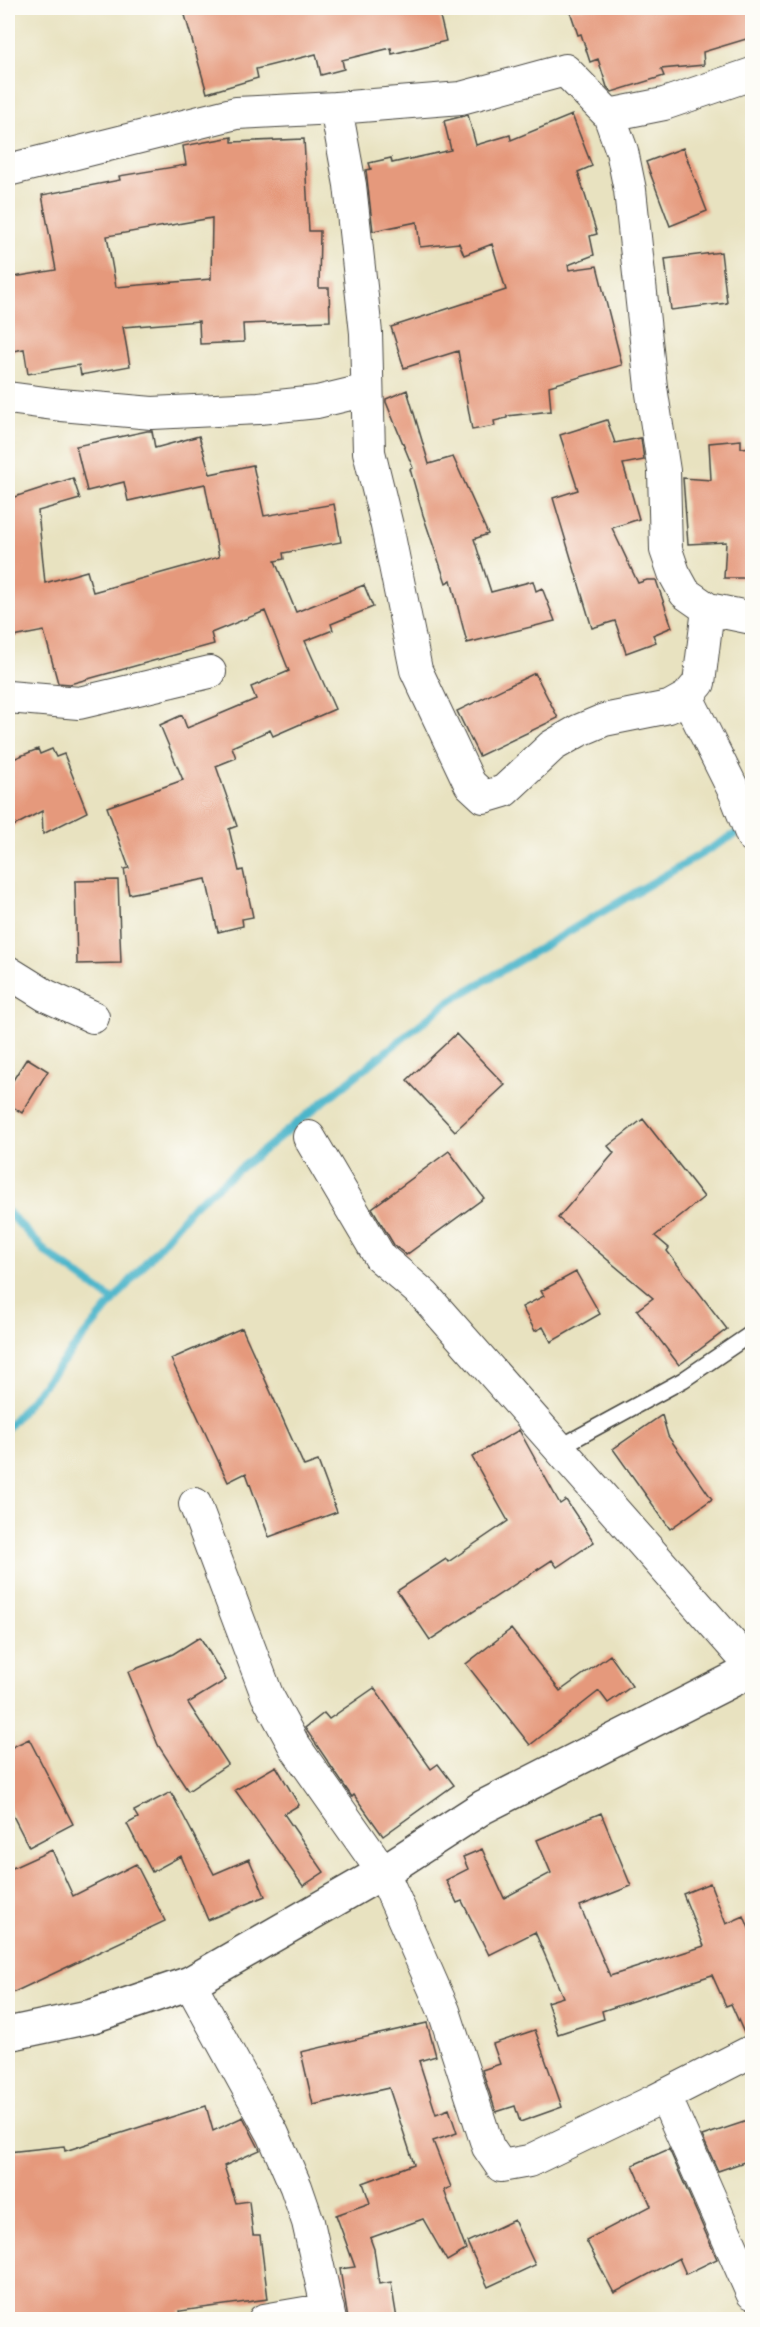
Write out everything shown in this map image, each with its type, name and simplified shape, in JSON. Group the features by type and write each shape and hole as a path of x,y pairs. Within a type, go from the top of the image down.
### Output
{"street":[{"path":"8,170 236,113 461,98 565,70 609,115 622,151 630,190 651,387 664,471 666,550 674,573 685,593 708,609 753,618"},
{"path":"609,115 664,105 753,74"},
{"path":"336,108 350,185 366,333 369,452 387,526 416,670 470,784 484,797 504,791 552,746 578,731 604,720 669,707 687,697 699,683 708,609"},
{"path":"8,398 152,413 259,408 317,402 367,390"},
{"path":"8,696 79,703 210,672"},
{"path":"687,697 735,793 753,836"},
{"path":"8,972 45,995 93,1017"},
{"path":"8,2034 93,2016 190,1983 383,1872 483,1807 753,1668 424,1295 381,1257 309,1137"},
{"path":"195,1504 267,1695 295,1747 383,1872 444,2011 488,2147 501,2166 528,2161 753,2051"},
{"path":"190,1983 273,2134 297,2187 308,2222 329,2314 264,2319"},
{"path":"665,2096 753,2293"}],"lane":[{"path":"560,1448 683,1380 753,1333"}],"building":[{"path":"183,8 438,8 446,41 392,54 391,48 342,60 344,69 321,75 316,54 256,69 258,78 207,93"},
{"path":"569,8 753,8 753,37 703,52 704,65 661,69 664,76 612,92 607,87 598,59 590,62"},
{"path":"468,115 476,145 510,135 511,140 572,115 592,166 578,172 597,234 590,236 594,255 568,265 569,270 597,266 622,365 549,386 551,411 507,416 507,418 494,421 495,426 472,430 458,351 404,368 391,327 506,290 492,244 464,255 459,243 420,247 417,222 373,231 366,170 371,169 369,163 391,158 392,163 451,150 444,121"},
{"path":"232,137 232,142 304,139 309,231 320,231 319,288 329,288 330,321 243,324 244,342 200,344 199,321 123,327 130,366 81,375 79,365 28,374 24,349 8,352 8,278 56,270 42,195 120,180 119,176 186,165 183,146","holes":["212,218 211,279 116,287 107,236"]},
{"path":"683,148 707,211 670,226 646,162"},
{"path":"721,252 727,303 671,310 665,259"},
{"path":"407,390 429,464 453,457 488,534 474,539 491,592 533,581 536,591 542,588 555,621 467,643 451,580 446,583 423,515 410,469 413,468 386,402 386,399"},
{"path":"607,420 615,443 641,438 644,460 623,464 639,519 612,528 638,583 656,580 672,627 653,635 656,642 626,653 615,621 592,628 553,498 578,490 560,435"},
{"path":"152,431 155,448 199,436 210,474 253,465 264,516 334,504 341,542 283,553 284,559 275,561 296,612 364,585 373,607 331,624 333,630 305,641 335,709 273,736 270,730 232,747 236,758 216,766 237,826 229,829 239,871 243,870 253,917 242,919 243,926 218,932 206,879 129,894 124,869 129,868 107,807 183,780 160,725 182,715 187,728 256,699 251,687 289,671 265,611 211,633 214,644 70,684 58,683 44,631 8,638 8,499 73,478 80,499 38,511 45,583 87,571 93,592 219,557 205,484 128,501 124,482 87,491 76,446"},
{"path":"741,440 741,448 753,447 753,532 749,532 748,578 724,578 726,542 688,544 683,478 711,480 709,443"},
{"path":"535,673 558,718 479,756 457,711"},
{"path":"38,749 40,754 52,749 56,757 64,754 87,812 43,834 42,811 8,829 8,761"},
{"path":"118,880 121,963 77,964 75,881"},
{"path":"456,1034 505,1085 455,1131 407,1080"},
{"path":"27,1058 48,1071 22,1113 8,1104 8,1088"},
{"path":"643,1119 704,1197 655,1236 669,1248 667,1251 727,1329 679,1365 637,1310 653,1298 558,1218 614,1153 608,1146"},
{"path":"449,1151 484,1198 406,1255 394,1245 372,1208"},
{"path":"576,1272 600,1314 551,1342 543,1327 535,1331 522,1307 544,1296 541,1291"},
{"path":"242,1328 304,1466 318,1461 337,1512 269,1537 246,1473 228,1482 171,1359"},
{"path":"662,1415 668,1436 712,1499 670,1529 613,1449"},
{"path":"519,1430 560,1504 566,1500 594,1542 557,1567 552,1560 430,1640 397,1591 446,1559 448,1562 508,1521 472,1457"},
{"path":"511,1629 560,1691 610,1655 632,1686 608,1703 599,1691 530,1745 466,1664"},
{"path":"200,1637 226,1680 188,1703 228,1764 188,1791 158,1745 128,1672 173,1654"},
{"path":"374,1688 431,1769 438,1764 454,1785 383,1836 354,1795 352,1797 305,1728 324,1713 329,1719"},
{"path":"29,1739 73,1824 29,1847 8,1806 8,1749"},
{"path":"276,1766 299,1805 284,1814 324,1872 303,1886 235,1790"},
{"path":"171,1792 214,1874 249,1859 265,1896 208,1920 181,1856 152,1872 127,1824 138,1818 134,1811"},
{"path":"601,1813 631,1886 580,1906 610,1976 704,1946 683,1894 710,1883 726,1924 744,1916 753,1938 753,2033 745,2035 731,2004 726,2006 712,1975 602,2011 604,2019 558,2034 547,2002 563,1997 535,1932 489,1955 462,1901 457,1903 446,1880 468,1869 463,1857 482,1849 504,1898 551,1873 537,1840"},
{"path":"52,1850 73,1896 136,1864 165,1921 8,1995 8,1870"},
{"path":"427,2023 436,2056 419,2061 436,2114 449,2109 457,2133 433,2141 451,2187 444,2190 466,2250 447,2261 423,2219 370,2238 374,2249 379,2284 391,2282 397,2319 348,2319 340,2269 355,2267 336,2215 370,2203 363,2183 414,2164 389,2088 313,2105 301,2052"},
{"path":"535,2030 562,2107 520,2122 515,2106 496,2112 482,2070 500,2064 493,2044"},
{"path":"206,2106 213,2131 243,2117 260,2150 224,2166 236,2203 249,2201 253,2235 260,2235 268,2299 180,2311 181,2314 158,2319 49,2319 47,2314 30,2319 8,2319 8,2221 11,2220 8,2152 64,2146 65,2151"},
{"path":"753,2119 753,2159 718,2171 702,2136"},
{"path":"669,2149 717,2259 686,2274 679,2258 614,2293 586,2240 651,2206 633,2165"},
{"path":"514,2220 535,2265 488,2287 467,2242"}],"waterway":[{"path":"8,1427 193,1206 448,1002 744,829"},
{"path":"8,1212 47,1253 114,1301"}]}
